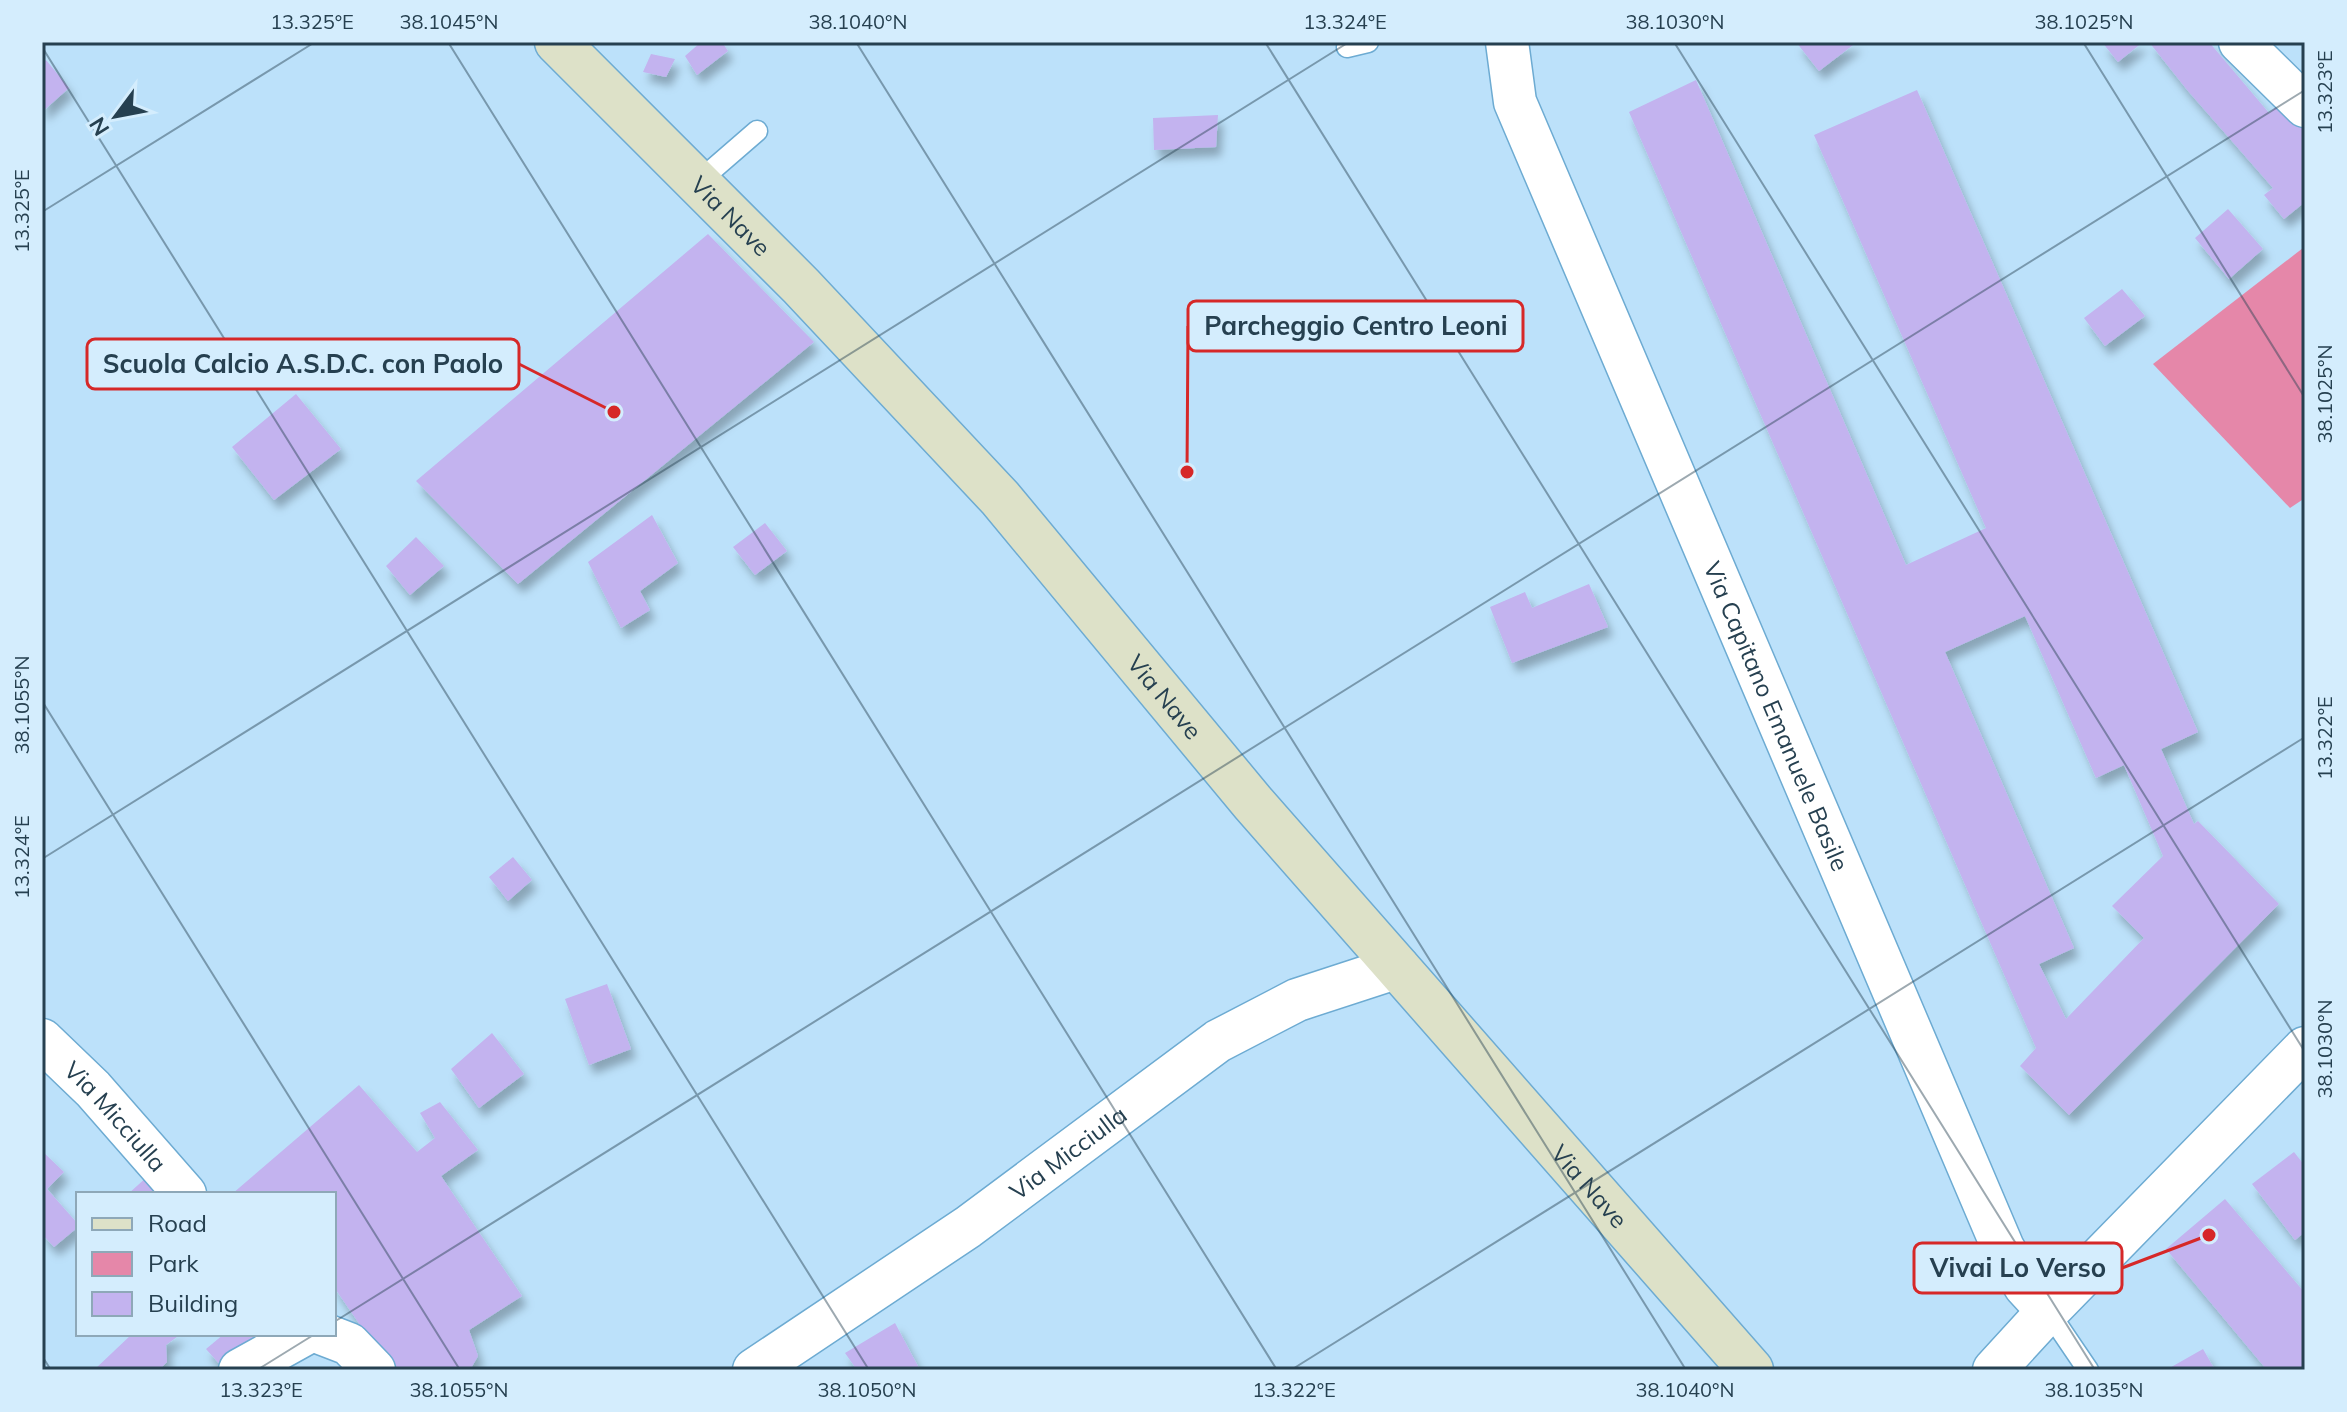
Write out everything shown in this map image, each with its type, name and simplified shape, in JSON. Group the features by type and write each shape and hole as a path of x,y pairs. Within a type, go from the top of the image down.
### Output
{"street":[{"name":"Via Nave","path":"557,42 801,286 1000,498 1253,803 1751,1370"},
{"name":"Via Capitano Emanuele Basile","path":"1507,42 1515,102 1984,1204 2003,1248 2025,1286 2048,1311"},
{"path":"2240,42 2305,106"},
{"name":"Via Micciulla","path":"754,1370 968,1227 1218,1041 1297,1000 1398,967"},
{"name":"Via Micciulla","path":"42,1040 93,1089 183,1192"},
{"path":"1994,1370 2305,1048"},
{"path":"240,1370 304,1336"},
{"path":"311,1336 349,1344 374,1370"}],"lane":[{"path":"1347,47 1368,42"},
{"path":"697,183 757,131"},
{"name":"Via Capitano Emanuele Basile","path":"2048,1311 2088,1370"}],"green space":[{"path":"2303,248 2305,498 2290,508 2153,364"}],"building":[{"path":"701,42 722,42 728,51 697,75 685,56"},
{"path":"1796,42 1857,42 1819,71"},
{"path":"2102,42 2143,42 2118,62"},
{"path":"2149,42 2209,42 2269,113 2283,101 2305,128 2305,202 2284,219 2264,195 2273,188"},
{"path":"651,54 675,59 666,77 643,72"},
{"path":"46,60 69,88 42,112 42,63"},
{"path":"1696,80 1906,565 1986,528 1814,135 1917,90 2198,732 2161,749 2194,824 2198,821 2279,904 2069,1115 2020,1066 2036,1048 1629,112","holes":["2025,616 2096,778 2124,765 2163,856 2112,906 2144,938 2066,1019 2039,964 2074,948 1945,652"]},
{"path":"1218,115 1216,147 1154,150 1153,118"},
{"path":"2228,209 2263,249 2229,279 2195,238"},
{"path":"708,234 814,342 518,584 416,481"},
{"path":"2122,289 2145,316 2105,346 2084,318"},
{"path":"296,394 341,449 274,500 232,447"},
{"path":"652,515 678,563 640,591 650,610 621,628 588,562"},
{"path":"765,523 787,551 755,575 733,547"},
{"path":"416,537 444,566 410,595 386,566"},
{"path":"1589,584 1608,627 1512,663 1490,607 1525,592 1532,608"},
{"path":"513,857 532,880 508,901 489,877"},
{"path":"607,984 631,1049 589,1065 565,999"},
{"path":"492,1033 524,1074 479,1108 451,1069"},
{"path":"359,1085 417,1152 435,1138 420,1113 440,1102 478,1150 441,1176 522,1296 469,1330 478,1356 470,1370 391,1370 336,1290 336,1192 234,1192"},
{"path":"42,1151 64,1172 47,1189 76,1222 76,1229 54,1247 42,1234"},
{"path":"2294,1152 2305,1166 2305,1232 2295,1240 2252,1184"},
{"path":"148,1176 165,1192 130,1192"},
{"path":"2225,1199 2305,1293 2305,1370 2267,1370 2166,1249"},
{"path":"895,1323 920,1370 857,1370 845,1353"},
{"path":"130,1336 178,1336 166,1345 167,1362 159,1370 94,1370"},
{"path":"222,1336 266,1336 223,1368 206,1349"},
{"path":"2203,1349 2215,1370 2166,1370"}],"place":[{"name":"Scuola Calcio A.S.D.C. con Paolo","path":"614,412"},
{"name":"Parcheggio Centro Leoni","path":"1187,472"},
{"name":"Vivai Lo Verso","path":"2209,1235"}]}
